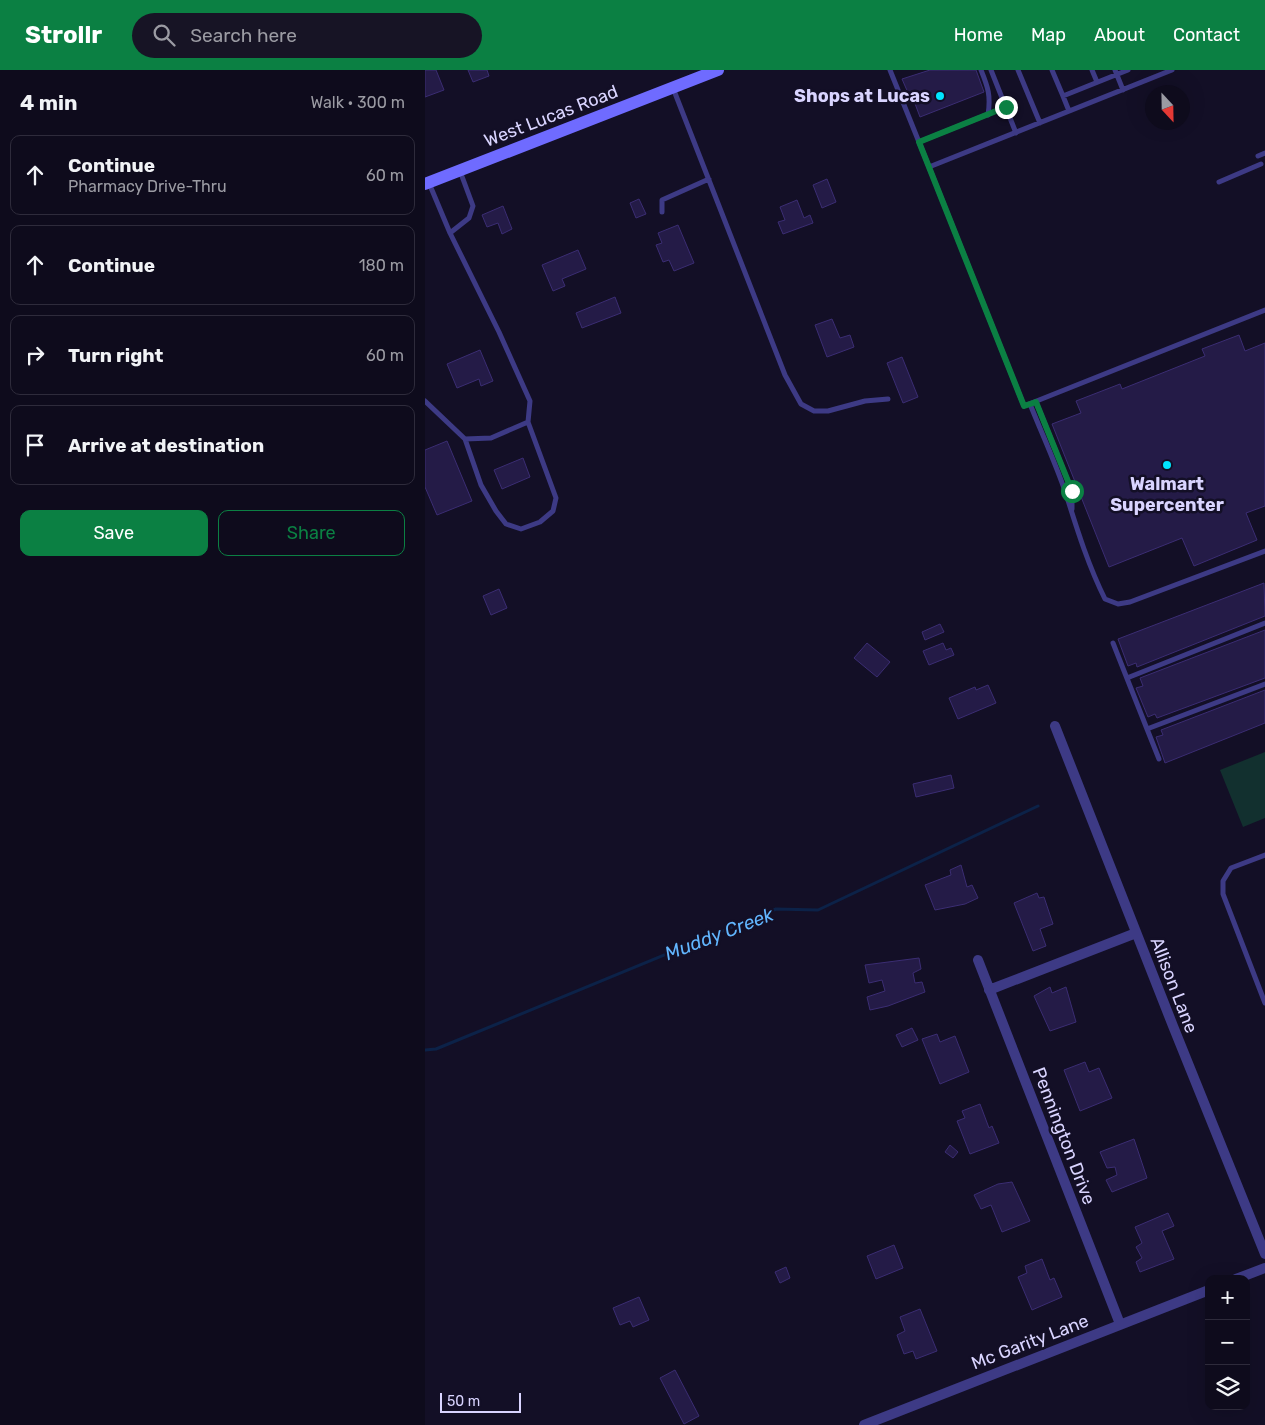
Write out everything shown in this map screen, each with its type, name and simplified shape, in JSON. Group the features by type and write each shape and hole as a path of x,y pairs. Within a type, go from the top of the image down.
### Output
{"main road":[{"name":"West Lucas Road","path":"427,183 718,70"}],"street":[{"name":"Allison Lane","path":"1055,726 1265,1254"},
{"path":"989,990 1136,933"},
{"name":"Pennington Drive","path":"978,960 1120,1324"},
{"path":"1247,1275 1265,1268"},
{"name":"Mc Garity Lane","path":"864,1425 1205,1292"}],"lane":[{"path":"889,70 1024,406 1265,310"},
{"path":"981,70 989,91 988,114"},
{"path":"991,70 1016,133"},
{"path":"1018,70 1039,123"},
{"path":"1052,70 1069,111"},
{"path":"1092,70 1097,82"},
{"path":"1063,96 1116,72 1128,70"},
{"path":"929,168 1172,70"},
{"path":"1116,72 1123,90"},
{"path":"673,87 785,375 801,404 814,411 828,411 865,401 888,399"},
{"path":"919,142 1006,107"},
{"path":"1258,156 1265,153"},
{"path":"1219,182 1261,164"},
{"path":"450,233 469,218 473,206 460,170"},
{"path":"662,212 662,200 709,178"},
{"path":"425,402 465,438 481,485 506,524 521,529 540,522 553,511 556,498 528,422 530,401 427,183"},
{"path":"1036,402 1072,491 1071,515"},
{"path":"1030,404 1065,493 1071,515 1105,599 1118,604 1130,602 1265,551"},
{"path":"465,438 491,438 528,422"},
{"path":"1127,678 1265,622"},
{"path":"1113,643 1159,759"},
{"path":"1147,729 1265,684"},
{"path":"1265,855 1231,868 1223,881 1223,894 1265,1003"}],"green space":[{"path":"1265,752 1265,818 1243,827 1220,770"}],"building":[{"path":"425,70 436,70 444,90 425,97"},
{"path":"468,70 487,70 489,76 473,82"},
{"name":"Shops at Lucas","path":"930,70 976,70 984,92 920,117 902,79"},
{"path":"827,179 836,202 822,208 813,185"},
{"path":"639,199 646,214 636,218 630,203"},
{"path":"797,200 804,218 810,215 813,223 783,234 778,222 785,220 780,207"},
{"path":"503,206 512,229 502,234 498,223 487,227 482,215"},
{"path":"678,225 694,263 674,271 669,260 663,262 656,245 662,243 658,233"},
{"path":"578,250 586,269 562,279 565,286 553,291 542,265"},
{"path":"615,297 621,313 582,328 576,313"},
{"path":"832,319 840,338 850,335 854,347 827,357 815,325"},
{"name":"Walmart Supercenter","path":"1239,335 1245,351 1265,343 1265,506 1246,513 1257,540 1194,566 1182,538 1109,567 1052,424 1081,413 1076,401 1120,384 1122,389 1205,356 1202,349"},
{"path":"480,350 493,381 481,386 479,379 457,388 447,364"},
{"path":"902,357 918,397 903,403 887,363"},
{"path":"447,441 472,501 437,515 425,487 425,450"},
{"path":"523,458 530,477 502,489 494,470"},
{"path":"1264,583 1265,616 1137,667 1136,663 1128,666 1118,639"},
{"path":"499,589 507,608 491,615 483,596"},
{"path":"940,624 944,632 925,640 922,632"},
{"path":"1265,630 1265,678 1157,718 1155,714 1148,717 1136,688 1143,686 1140,678"},
{"path":"867,643 890,662 877,677 854,658"},
{"path":"943,643 946,650 951,648 954,655 929,665 923,651"},
{"path":"988,685 996,703 958,719 949,698 975,687 976,690"},
{"path":"1265,690 1265,723 1165,763 1156,737 1163,735 1161,730"},
{"path":"951,775 954,788 916,797 913,784"},
{"path":"961,865 967,887 972,885 978,898 965,904 935,910 925,885 951,875 950,870"},
{"path":"1037,893 1039,898 1044,897 1053,924 1040,929 1046,946 1033,951 1014,903"},
{"path":"919,958 921,969 913,973 915,983 922,982 925,992 888,1006 870,1010 867,997 885,991 882,980 869,983 865,965"},
{"path":"1050,987 1052,993 1066,987 1076,1022 1050,1031 1034,996"},
{"path":"912,1028 918,1040 902,1047 896,1035"},
{"path":"937,1034 940,1042 955,1036 969,1072 940,1084 922,1039"},
{"path":"1085,1062 1089,1072 1099,1068 1112,1098 1080,1111 1064,1070"},
{"path":"980,1104 989,1128 992,1126 999,1143 970,1154 957,1121 965,1118 962,1111"},
{"path":"1134,1139 1147,1178 1112,1192 1106,1180 1117,1175 1115,1167 1107,1168 1100,1152"},
{"path":"950,1145 958,1152 953,1158 945,1152"},
{"path":"1012,1182 1030,1221 1002,1232 991,1205 981,1209 974,1195 998,1184"},
{"path":"1168,1213 1174,1226 1162,1231 1174,1259 1140,1272 1136,1262 1142,1258 1136,1247 1142,1243 1135,1227"},
{"path":"894,1245 903,1268 876,1279 867,1256"},
{"path":"1042,1259 1050,1280 1054,1278 1062,1297 1032,1310 1018,1277 1027,1273 1025,1266"},
{"path":"786,1267 790,1278 780,1283 775,1272"},
{"path":"639,1297 649,1320 633,1327 630,1321 620,1325 613,1308"},
{"path":"920,1309 937,1351 916,1359 913,1351 904,1354 897,1335 905,1331 900,1317"},
{"path":"675,1370 699,1416 684,1424 660,1378"}],"waterway":[{"name":"Muddy Creek","path":"425,1050 436,1049 776,909 818,910 1038,806"}],"place":[{"name":"Shops at Lucas","path":"940,96"},
{"name":"Walmart Supercenter","path":"1167,465"}],"route":[{"path":"1006,107 919,142 1024,406 1036,402 1072,491"}]}
